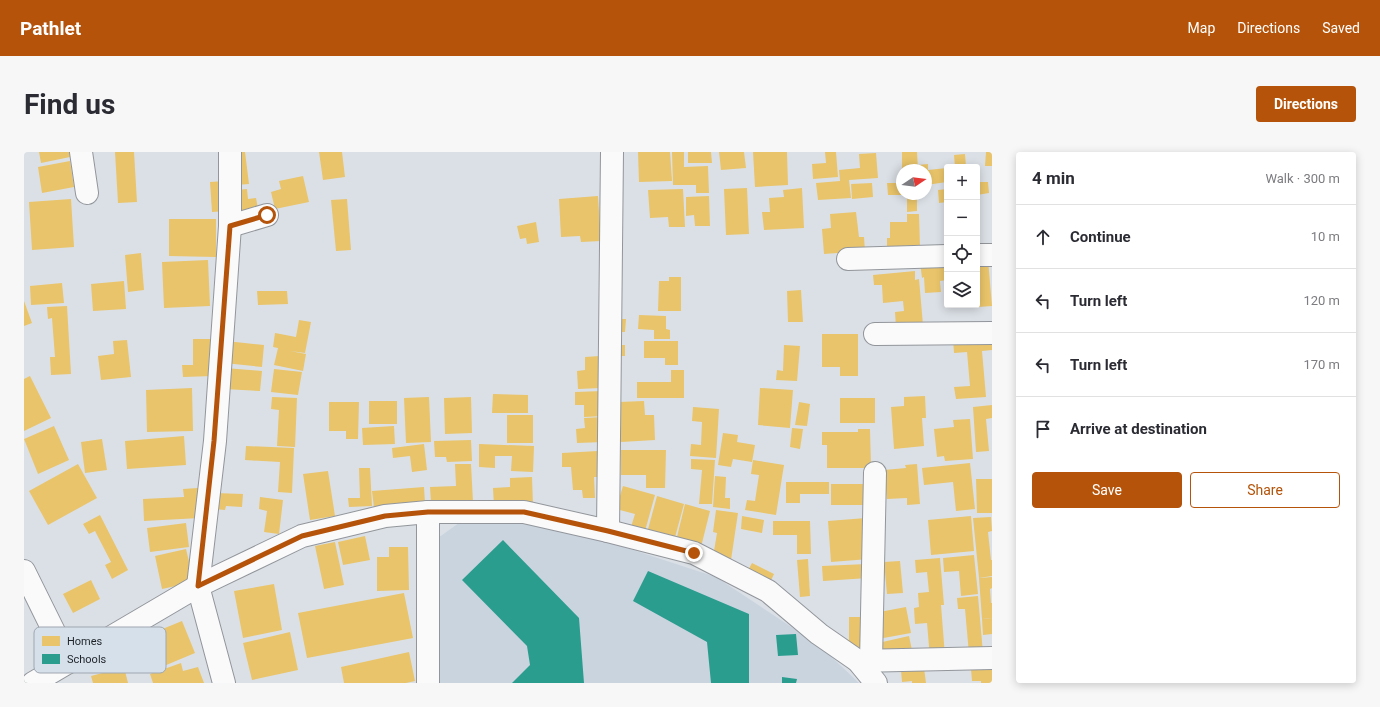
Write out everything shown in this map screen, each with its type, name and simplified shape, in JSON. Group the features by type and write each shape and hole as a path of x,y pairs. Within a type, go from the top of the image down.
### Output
{"street":[{"path":"81,152 87,193"},
{"path":"224,683 198,586 214,441 230,226 230,152"},
{"path":"608,531 612,152"},
{"path":"230,226 267,215"},
{"path":"980,256 992,255"},
{"path":"848,259 944,256"},
{"path":"875,334 992,333"},
{"path":"875,472 865,661 876,683"},
{"path":"428,512 428,683"},
{"path":"128,627 198,586 302,536 385,516 428,512 524,512 608,531 694,553 768,591 819,634 865,661 992,658"},
{"path":"24,571 52,627"},
{"path":"40,681 52,673"}],"shaded area":[{"path":"470,515 578,532 716,577 820,646 859,683 427,683 424,548"}],"building: Homes":[{"path":"39,152 69,152 70,157 41,163"},
{"path":"115,152 134,152 137,202 118,203"},
{"path":"239,152 245,152 249,184 236,185"},
{"path":"319,152 342,152 345,177 323,180"},
{"path":"638,152 670,152 672,181 639,182"},
{"path":"672,152 684,152 684,167 708,166 709,193 696,193 696,185 673,185"},
{"path":"688,152 711,152 712,163 688,163"},
{"path":"719,152 744,152 746,168 721,170"},
{"path":"753,152 787,152 788,185 755,187"},
{"path":"825,152 836,152 838,177 813,179 812,164 826,163"},
{"path":"902,152 917,152 918,164 902,164"},
{"path":"986,152 992,152 992,166 985,166"},
{"path":"876,153 878,178 849,180 851,198 818,200 816,183 840,181 839,170 860,168 859,154"},
{"path":"965,154 966,164 955,164 954,155"},
{"path":"70,161 74,187 42,193 38,167"},
{"path":"944,168 944,182 932,184 932,170"},
{"path":"303,176 309,202 275,209 271,192 281,189 279,181"},
{"path":"225,181 227,211 212,212 210,182"},
{"path":"980,182 988,182 989,193 980,194"},
{"path":"872,183 873,197 852,199 851,184"},
{"path":"887,183 896,183 896,195 888,195"},
{"path":"747,188 749,234 726,235 724,189"},
{"path":"802,188 804,228 764,230 762,212 770,212 769,198 784,197 783,190"},
{"path":"247,189 248,199 256,198 259,214 242,217 237,190"},
{"path":"683,189 685,227 669,227 668,217 650,218 648,190"},
{"path":"944,189 944,202 939,203 938,190"},
{"path":"598,196 601,241 581,242 580,236 561,237 559,199"},
{"path":"709,196 710,226 695,226 694,215 686,216 686,197"},
{"path":"71,199 74,247 32,250 29,202"},
{"path":"347,199 351,250 336,251 331,200"},
{"path":"907,200 917,200 917,211 907,212"},
{"path":"856,212 859,237 864,237 865,251 824,254 822,229 831,228 830,214"},
{"path":"907,214 919,214 920,247 887,248 887,238 890,238 890,222 907,222"},
{"path":"169,219 216,219 216,257 169,256"},
{"path":"536,222 539,242 527,244 526,238 520,239 517,226"},
{"path":"141,253 144,290 128,292 125,255"},
{"path":"988,259 992,306 980,307 980,260"},
{"path":"208,260 210,306 164,308 162,262"},
{"path":"944,260 944,280 940,281 941,292 925,293 924,277 922,278 920,262"},
{"path":"915,271 915,280 919,279 923,325 896,327 895,312 904,311 903,301 883,303 882,285 874,285 873,275"},
{"path":"669,277 681,277 681,311 658,311 659,281 669,281"},
{"path":"124,281 126,309 93,311 91,284"},
{"path":"62,283 64,303 31,305 30,286"},
{"path":"801,290 803,322 788,322 787,291"},
{"path":"257,291 287,291 288,304 258,305"},
{"path":"24,301 32,323 24,326"},
{"path":"67,306 71,374 51,375 50,357 55,357 52,318 48,319 47,307"},
{"path":"639,315 666,316 666,329 670,330 670,339 654,339 654,330 638,329"},
{"path":"614,319 626,319 625,332 622,332 622,345 625,345 625,356 614,356"},
{"path":"299,320 311,322 305,353 290,351 306,354 303,371 274,365 278,348 273,347 275,333 296,337"},
{"path":"822,334 858,334 858,376 840,376 840,367 822,367"},
{"path":"992,336 992,350 982,351 986,397 956,399 954,387 970,386 967,352 954,353 953,339"},
{"path":"193,339 212,339 213,376 183,377 182,365 193,365"},
{"path":"127,340 131,377 101,380 98,356 114,354 113,341"},
{"path":"226,341 264,345 262,367 224,363"},
{"path":"644,341 678,341 678,365 665,365 665,358 644,358"},
{"path":"784,345 800,346 797,381 776,380 777,370 783,371"},
{"path":"600,356 601,388 578,389 577,371 585,370 585,357"},
{"path":"225,368 262,371 260,391 224,389"},
{"path":"274,369 302,372 298,395 271,392"},
{"path":"671,370 684,370 684,398 637,398 637,382 671,382"},
{"path":"30,376 51,418 24,431 24,379"},
{"path":"192,388 193,431 147,432 146,390"},
{"path":"760,388 793,390 790,428 758,425"},
{"path":"603,391 604,416 584,417 584,405 575,405 575,392"},
{"path":"493,394 528,395 528,413 492,413"},
{"path":"925,396 926,418 922,418 924,446 894,449 891,407 904,406 904,397"},
{"path":"272,397 297,398 295,447 277,446 279,410 271,409"},
{"path":"429,397 431,442 406,443 404,398"},
{"path":"471,397 472,433 445,434 444,398"},
{"path":"840,398 875,398 875,423 840,423"},
{"path":"369,401 397,401 397,424 369,424"},
{"path":"644,401 645,415 654,415 655,440 621,442 619,402"},
{"path":"329,402 359,402 358,439 346,439 346,431 329,431"},
{"path":"799,402 810,404 807,426 795,425"},
{"path":"992,405 992,418 986,419 989,451 976,452 973,407"},
{"path":"693,407 719,409 716,458 690,456 691,444 701,445 702,422 692,421"},
{"path":"507,415 533,415 533,443 507,443"},
{"path":"603,417 604,442 577,443 576,429 585,428 584,418"},
{"path":"970,419 973,459 945,461 944,456 937,457 934,429 954,427 953,420"},
{"path":"54,426 69,460 38,474 24,439"},
{"path":"394,426 395,444 363,445 362,428"},
{"path":"792,428 803,429 800,449 790,447"},
{"path":"858,429 870,429 871,468 827,468 827,445 822,445 822,432 858,432"},
{"path":"723,433 738,435 737,442 755,445 752,462 733,459 731,467 718,465"},
{"path":"184,436 186,465 127,469 125,441"},
{"path":"102,439 107,470 85,473 81,442"},
{"path":"471,440 472,461 447,462 446,457 435,457 434,441"},
{"path":"424,444 427,470 412,472 410,456 393,458 392,448"},
{"path":"479,444 534,446 533,472 511,471 512,456 495,456 495,468 479,467"},
{"path":"246,446 294,448 292,493 278,492 280,462 245,460"},
{"path":"621,450 666,450 665,488 646,488 646,475 621,475"},
{"path":"598,451 599,477 594,477 595,498 583,498 582,490 573,490 571,467 562,467 562,453"},
{"path":"691,459 715,460 712,504 699,504 702,470 691,469"},
{"path":"753,460 784,465 776,515 745,510 747,500 755,501 759,475 751,474"},
{"path":"970,463 975,509 956,511 953,482 924,485 922,468"},
{"path":"78,464 97,498 48,525 29,491"},
{"path":"455,464 471,464 473,502 431,503 430,487 456,486"},
{"path":"917,464 920,504 907,505 907,498 887,499 884,470 906,468 905,465"},
{"path":"359,468 370,468 372,506 349,507 348,498 360,498"},
{"path":"328,471 335,516 310,520 303,474"},
{"path":"715,476 726,477 725,498 730,498 730,509 713,507"},
{"path":"532,477 533,505 494,507 493,488 510,487 510,478"},
{"path":"976,479 992,479 992,513 977,513"},
{"path":"786,482 829,482 829,494 800,494 800,503 786,503"},
{"path":"831,484 868,484 868,505 831,505"},
{"path":"623,486 655,495 645,531 631,527 635,514 616,509"},
{"path":"424,487 425,503 374,508 372,491"},
{"path":"198,488 200,518 144,521 143,499 184,497 183,489"},
{"path":"215,493 243,494 242,507 226,506 225,510 214,509"},
{"path":"657,496 684,504 674,541 647,533"},
{"path":"260,497 283,500 279,534 264,532 267,511 259,509"},
{"path":"685,504 710,511 701,547 676,541"},
{"path":"716,510 738,513 731,560 713,557 717,533 713,532"},
{"path":"100,515 128,570 112,579 105,565 111,562 95,531 89,534 83,524"},
{"path":"742,516 764,520 762,533 741,529"},
{"path":"971,516 974,551 931,555 928,520"},
{"path":"991,517 992,531 988,532 992,560 992,576 979,578 973,518"},
{"path":"866,518 869,559 831,562 828,521"},
{"path":"773,521 810,521 811,554 797,554 797,535 773,535"},
{"path":"186,523 189,547 150,552 147,528"},
{"path":"365,536 370,560 343,565 338,542"},
{"path":"335,542 344,585 324,589 315,546"},
{"path":"389,547 408,547 409,590 377,591 377,557 389,557"},
{"path":"186,549 194,582 162,589 155,556"},
{"path":"974,555 978,594 961,596 959,571 944,572 943,558"},
{"path":"940,558 944,605 941,605 945,656 930,658 927,623 915,624 914,608 919,607 918,593 929,592 927,572 916,573 915,560"},
{"path":"808,559 810,596 800,597 797,560"},
{"path":"900,561 903,593 887,594 884,562"},
{"path":"752,563 774,574 768,587 745,576"},
{"path":"867,564 868,578 823,581 822,566"},
{"path":"992,577 992,588 990,589 992,618 982,619 979,578"},
{"path":"91,580 100,599 73,613 63,594"},
{"path":"274,584 282,630 243,638 234,591"},
{"path":"404,593 413,638 307,658 298,613"},
{"path":"978,596 983,653 969,654 965,609 958,609 957,598"},
{"path":"906,607 911,633 878,639 874,613"},
{"path":"849,617 867,617 868,653 849,654"},
{"path":"992,618 992,634 983,635 982,619"},
{"path":"182,621 195,653 166,665 166,628"},
{"path":"290,632 298,670 252,680 243,643"},
{"path":"909,636 913,655 877,657 878,643"},
{"path":"409,652 415,681 406,683 344,683 341,667"},
{"path":"181,663 183,671 198,667 204,683 153,683 150,674 166,673 166,668"},
{"path":"992,667 992,683 972,681 971,669"},
{"path":"924,668 926,683 912,683 912,681 902,682 901,670"},
{"path":"102,673 126,673 128,683 93,683 91,676"}],"building: Schools":[{"path":"503,540 579,618 584,683 512,683 530,665 527,646 462,580"},
{"path":"648,571 749,614 749,683 711,683 707,642 633,601"},
{"path":"796,634 798,655 778,656 776,635"},
{"path":"782,677 797,679 796,683 782,683"}],"route":[{"path":"267,215 230,226 214,441 198,586 302,536 385,516 428,512 524,512 608,531 694,553"}]}
